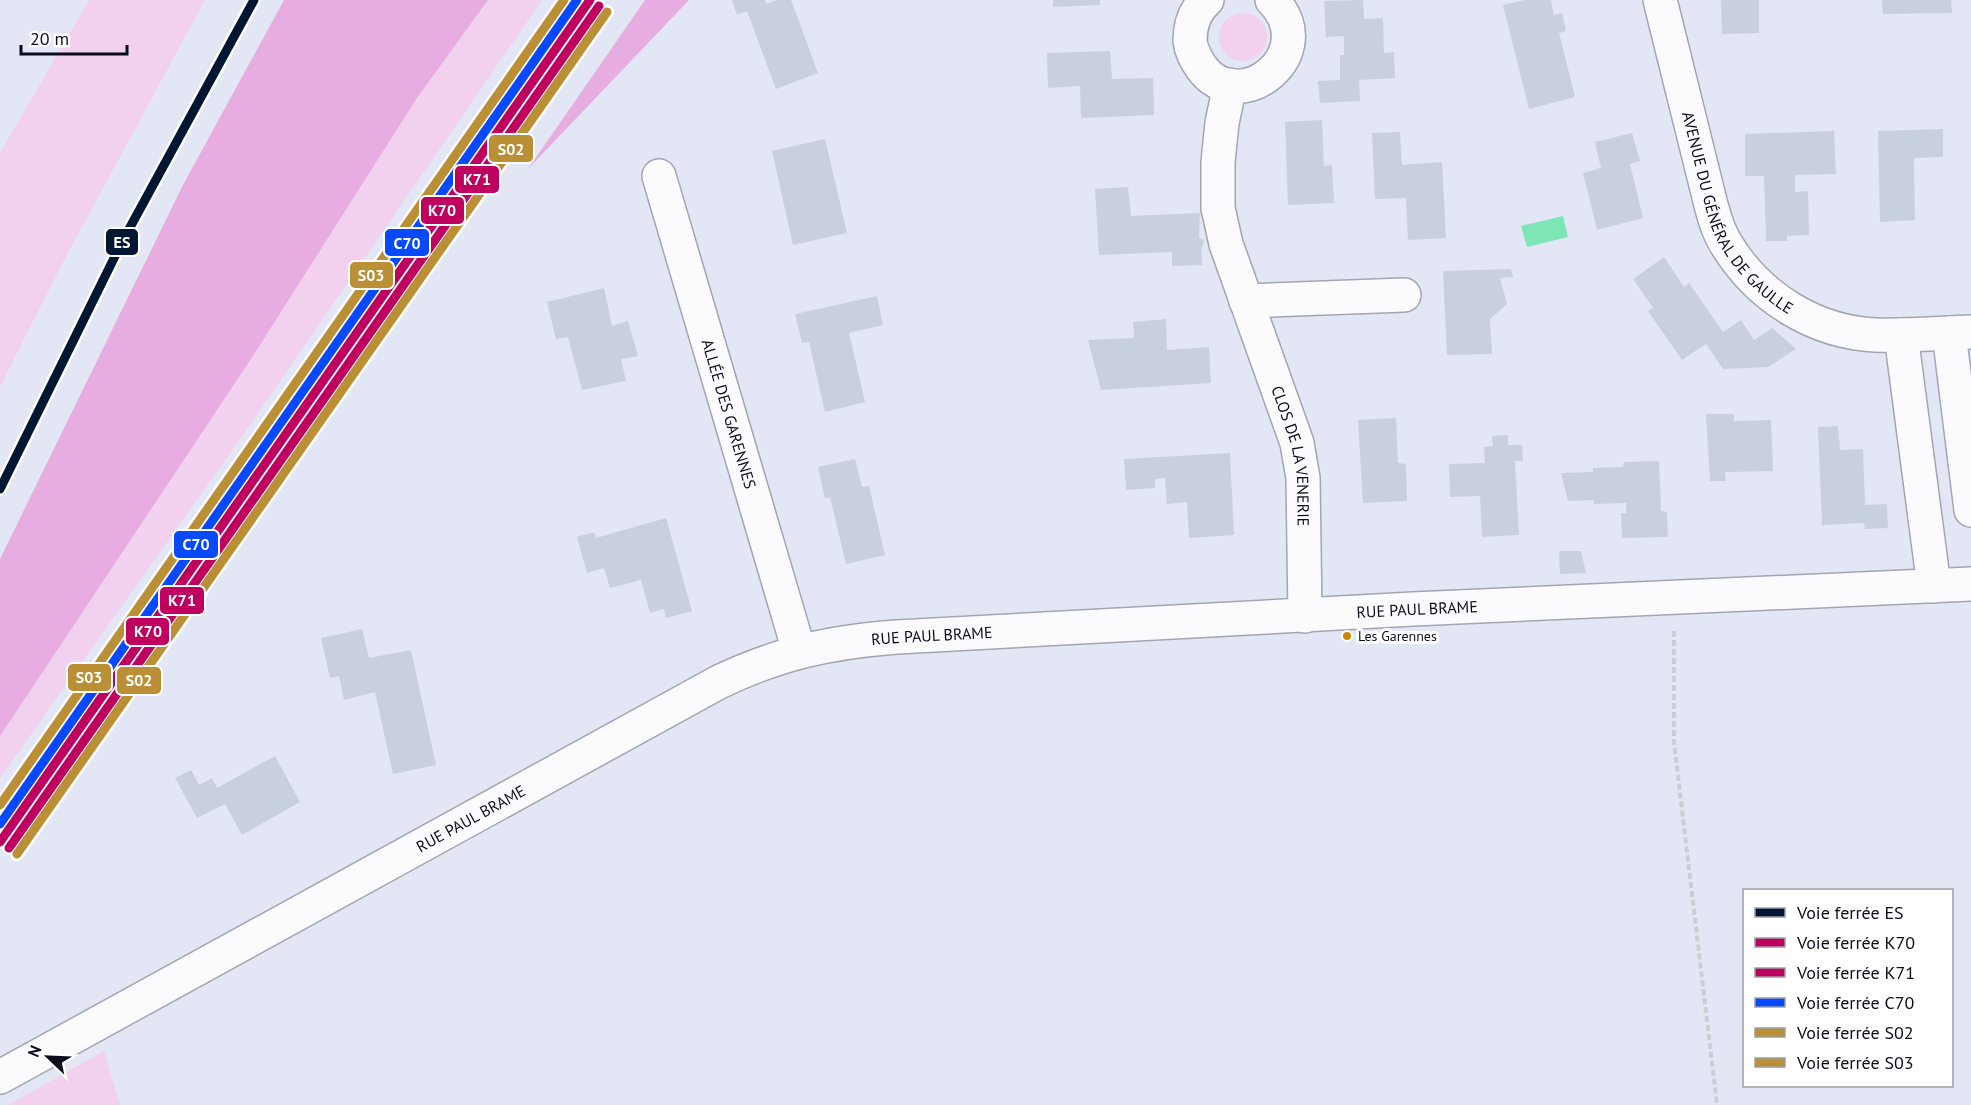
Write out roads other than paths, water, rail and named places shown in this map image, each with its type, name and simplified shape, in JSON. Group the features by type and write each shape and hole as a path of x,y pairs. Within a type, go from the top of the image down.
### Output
{"street":[{"path":"1207,0 1194,17 1190,31 1191,46 1204,71 1216,80 1230,85 1245,85 1259,81 1272,74 1281,62 1287,49 1286,20 1272,0"},
{"name":"AVENUE DU GÉNÉRAL DE GAULLE","path":"1660,0 1718,229 1738,263 1768,294 1801,315 1836,328 1856,332 1901,334 1960,332 1971,510"},
{"name":"CLOS DE LA VENERIE","path":"1230,85 1222,123 1218,162 1218,208 1226,244 1297,443 1301,463 1305,616"},
{"name":"ALLÉE DES GARENNES","path":"658,176 799,651"},
{"path":"1246,301 1404,295"},
{"path":"1901,334 1934,586"},
{"name":"RUE PAUL BRAME","path":"0,1077 710,687 762,662 822,645 864,639 1673,597 1971,584"}],"rail line":[{"name":"ES","path":"0,489 122,242 254,0"},
{"name":"S03","path":"0,805 564,0"},
{"name":"C70","path":"0,824 577,0"},
{"name":"K70","path":"0,842 590,0"},
{"name":"K71","path":"9,848 599,6"},
{"name":"S02","path":"17,854 607,12"}],"place":[{"name":"Les Garennes","path":"1347,636"}]}
